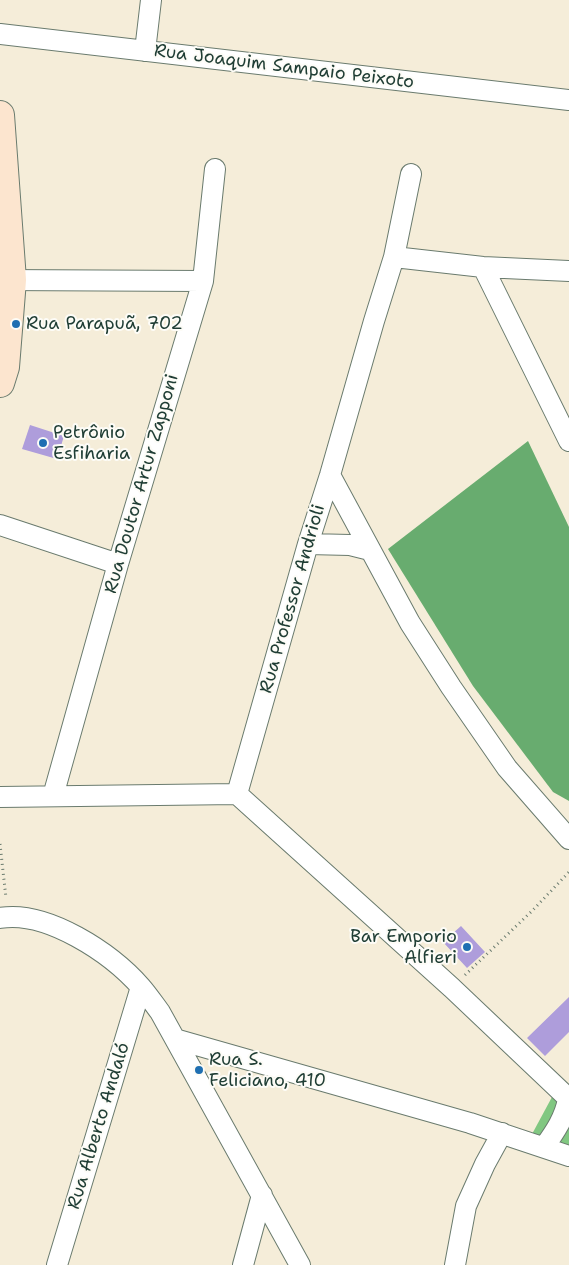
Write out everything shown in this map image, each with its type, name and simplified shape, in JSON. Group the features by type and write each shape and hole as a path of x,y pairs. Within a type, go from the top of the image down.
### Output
{"street":[{"path":"145,50 151,0"},
{"name":"Rua Joaquim Sampaio Peixoto","path":"0,34 569,100"},
{"path":"0,115 6,280 4,367 0,383"},
{"name":"Rua Doutor Artur Zapponi","path":"52,796 118,564 203,281 215,169"},
{"name":"Rua Professor Andrioli","path":"237,794 308,544 394,257 411,174"},
{"path":"394,257 483,266 569,271"},
{"path":"483,266 569,441"},
{"path":"6,280 203,281"},
{"path":"330,475 410,623 507,768 569,840"},
{"path":"0,525 118,564"},
{"path":"308,544 350,545 370,550"},
{"path":"0,797 237,794 452,988 569,1099 562,1120 544,1146"},
{"path":"4,917 21,916 52,924 110,958 141,987 160,1012 300,1265"},
{"name":"Rua Alberto Andaló","path":"57,1265 141,987"},
{"path":"175,1039 461,1120 544,1146 569,1156"},
{"path":"456,1265 466,1206 484,1164 502,1133"},
{"path":"242,1265 262,1196"}],"path":[{"path":"0,844 4,917"},
{"path":"452,988 533,910 569,872"}],"green space":[{"path":"528,441 569,527 569,801 553,792 473,686 388,549"},
{"path":"552,1097 569,1114 569,1150 531,1136"}],"building":[{"name":"Petrônio Esfiharia","path":"30,425 64,436 57,459 22,449"},
{"path":"461,926 485,952 467,968 443,942"},
{"path":"569,997 569,1032 545,1056 527,1038"}],"place":[{"name":"Rua Parapuã, 702","path":"16,324"},
{"name":"Petrônio Esfiharia","path":"43,443"},
{"name":"Bar Emporio Alfieri","path":"467,947"},
{"name":"Rua S. Feliciano, 410","path":"199,1070"}]}
